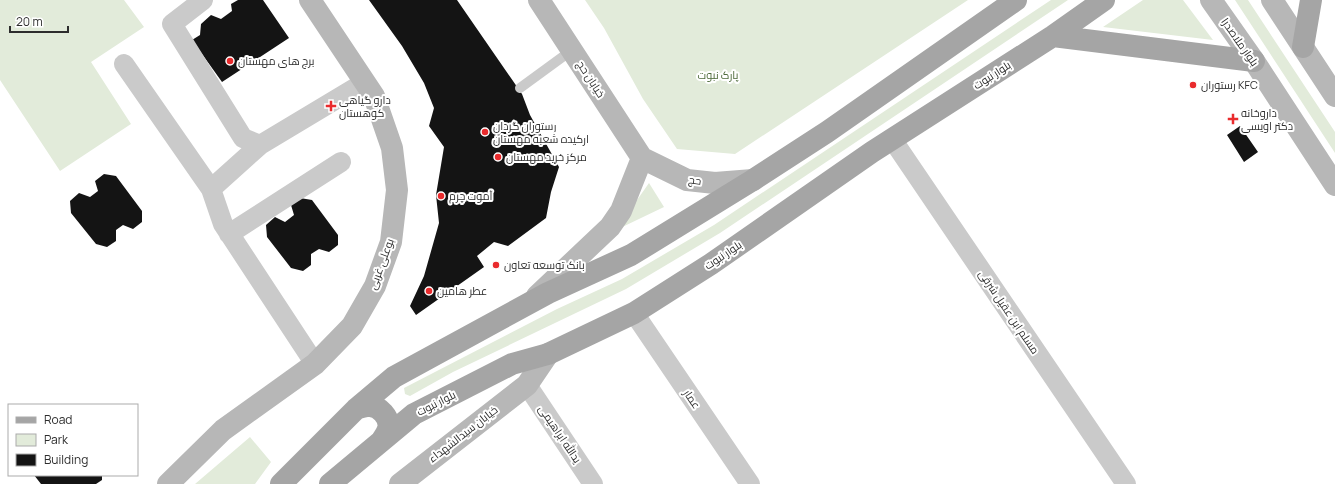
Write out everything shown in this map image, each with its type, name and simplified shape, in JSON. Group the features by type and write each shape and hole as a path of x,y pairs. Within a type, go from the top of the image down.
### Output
{"main road":[{"name":"بوعلی غربی","path":"168,484 224,430 315,364 352,326 375,286 391,242 397,190 392,148 374,96 310,0"},
{"name":"خیابان حج","path":"538,0 642,158"},
{"path":"281,484 356,408 394,377 528,303 631,255 753,180 827,132 1016,0"},
{"name":"بلوار نبوت","path":"330,484 414,414 512,364 548,354 634,313 711,264 872,152 1053,36 1104,0"},
{"name":"بلوار ملاصدرا","path":"1211,0 1254,61 1335,185"},
{"path":"1272,0 1335,96"},
{"path":"1303,47 1311,0"},
{"path":"1053,36 1254,61"},
{"path":"528,303 610,226 621,211 642,158"},
{"name":"حج","path":"642,158 687,180 715,183 753,180"},
{"name":"خیابان سیدالشهداء","path":"406,482 527,385 548,354"},
{"path":"394,377 388,390 390,404 402,412 414,414"},
{"path":"356,408 368,406 379,408 385,415 388,422 388,429 382,440"}],"street":[{"path":"203,0 172,24 243,138 260,145"},
{"path":"124,64 211,189 223,224 315,364"},
{"path":"211,189 260,145 364,82"},
{"name":"مسلم ابن عقیل شرقی","path":"892,139 1126,484"},
{"path":"229,234 341,162"},
{"name":"عمار","path":"634,313 750,484"},
{"name":"یدالله ابراهیمی","path":"527,385 593,484"}],"lane":[{"path":"520,88 572,50"}],"green space":[{"path":"0,0 124,0 144,27 91,62 131,124 60,171 0,80"},
{"name":"پارک نبوت","path":"585,0 968,0 735,154 677,149 643,99 604,28"},
{"path":"1051,0 1068,0 720,233 626,289 453,372 410,396 405,394 404,388 557,309 622,279 714,225"},
{"path":"1143,0 1183,0 1213,40 1103,27"},
{"path":"1235,0 1248,0 1335,132 1335,153"},
{"path":"649,183 664,207 616,230"},
{"path":"250,437 271,462 255,484 195,484"}],"building":[{"name":"برج های مهستان","path":"238,0 263,0 289,38 222,82 192,40 200,35 201,24 211,15 221,19 232,11 231,4"},
{"name":"مرکز خرید مهستان","path":"369,0 457,0 522,94 530,115 559,167 551,192 546,218 508,246 494,242 477,256 484,267 416,315 410,306 424,276 439,223 436,195 444,147 429,126 434,108 424,83 402,46"},
{"path":"1240,126 1258,152 1244,162 1227,135"},
{"path":"104,174 116,176 142,211 142,222 133,229 123,225 116,230 116,241 107,247 96,244 71,213 70,201 79,193 90,197 98,191 95,181"},
{"path":"300,198 312,200 338,235 338,245 329,252 319,249 311,254 311,265 303,271 291,268 267,237 266,225 275,217 285,222 294,215 291,205"},
{"path":"35,476 102,476 102,480 96,484 41,484"}],"place":[{"name":"برج های مهستان","path":"230,61"},
{"name":"رستوران KFC","path":"1193,85"},
{"name":"دارو گیاهی کوهستان","path":"331,106"},
{"name":"داروخانه دکتر اویسی","path":"1233,119"},
{"name":"رستوران گردان ارکیده شعبه مهستان","path":"485,132"},
{"name":"مرکز خرید مهستان","path":"498,157"},
{"name":"آموت چرم","path":"441,196"},
{"name":"بانک توسعه تعاون","path":"496,265"},
{"name":"عطر هامین","path":"429,291"}]}
